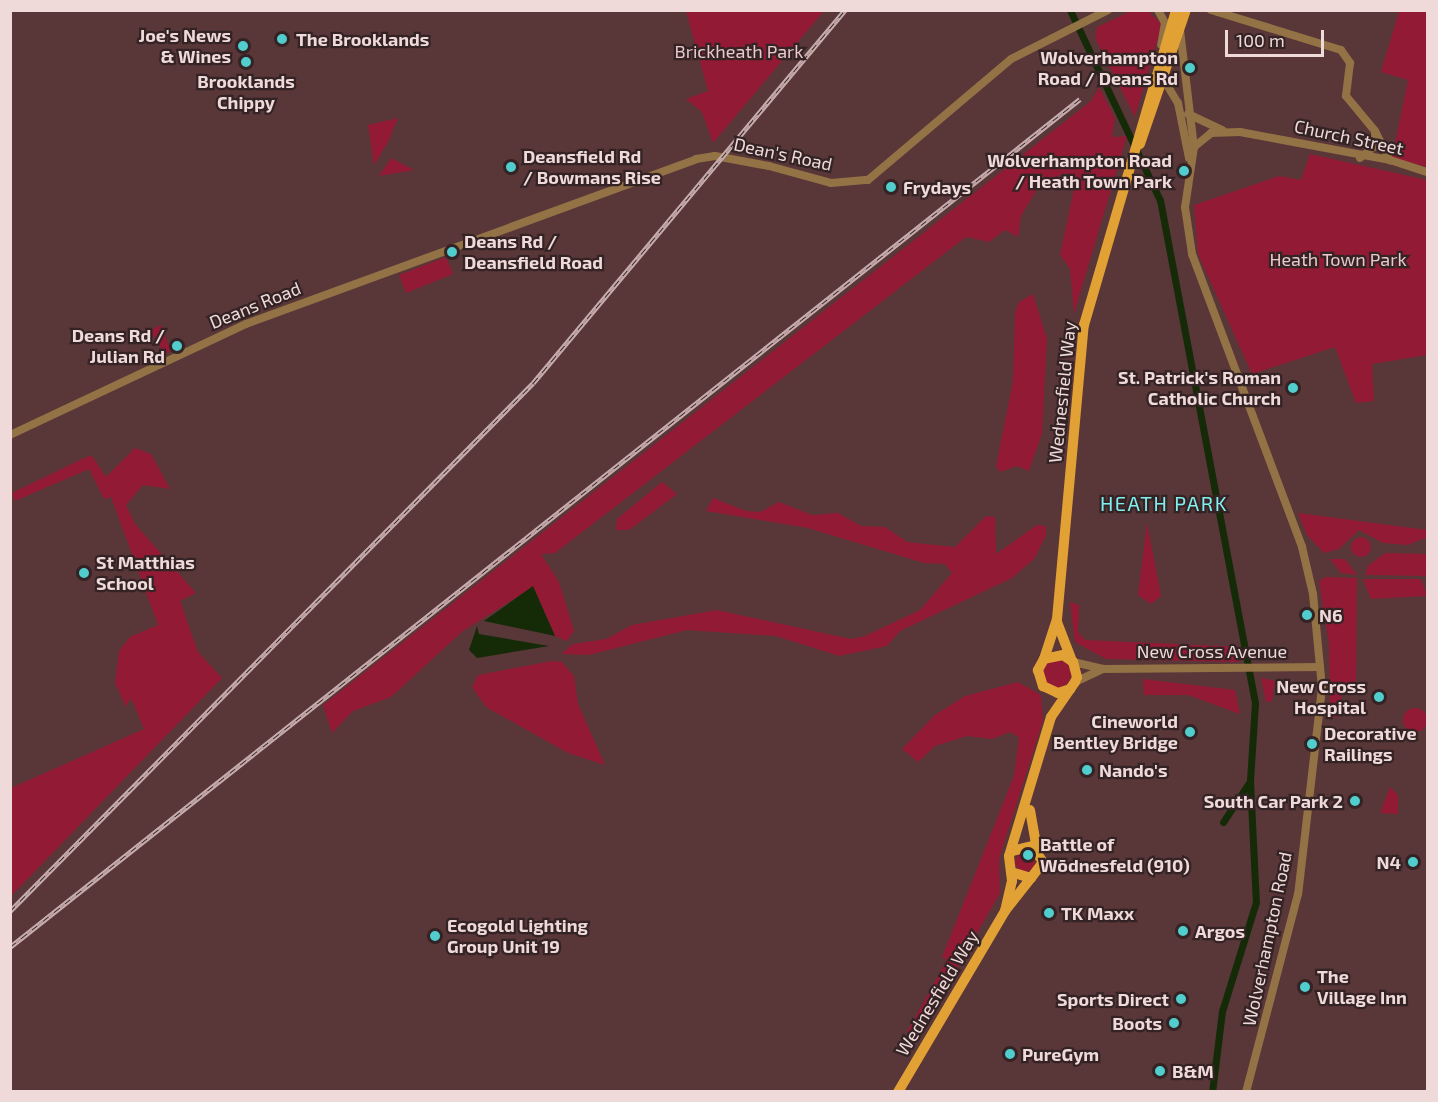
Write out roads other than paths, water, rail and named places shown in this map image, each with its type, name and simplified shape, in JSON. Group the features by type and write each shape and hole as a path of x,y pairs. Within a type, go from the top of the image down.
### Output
{"main road":[{"path":"1149,108 1159,62 1176,10"},
{"name":"Wolverhampton Road","path":"1164,81 1186,10"},
{"path":"1149,108 1164,81"},
{"name":"Wednesfield Way","path":"1044,660 1057,622 1084,325 1130,164 1149,108"},
{"name":"Wednesfield Way","path":"1057,622 1072,661"},
{"path":"1031,798 1036,848 1043,862 1031,878 1011,872 1012,851 1031,798 1051,717 1072,686 1072,661 1056,654 1044,660 1038,676 1046,689 1051,717"},
{"path":"1046,689 1072,686"},
{"path":"1012,851 1025,844 1036,848"},
{"name":"Wednesfield Way","path":"1005,911 1011,872"},
{"name":"Wednesfield Way","path":"898,1092 1005,911 1031,878"}],"street":[{"name":"Dean's Road","path":"519,223 708,157 831,183 868,180 1011,59 1108,10"},
{"path":"1158,10 1165,23 1159,62"},
{"path":"1211,10 1341,50 1350,63 1346,96 1375,131 1390,160"},
{"name":"Wolverhampton Road","path":"1180,29 1188,78 1194,147 1185,207 1192,254 1302,546 1320,667 1321,728 1298,894 1246,1092"},
{"path":"1173,54 1186,62"},
{"name":"Wolverhampton Road","path":"1159,62 1164,81 1180,106 1190,168"},
{"path":"1180,106 1188,78"},
{"name":"Church Street","path":"1180,106 1190,117 1228,132 1358,158 1390,160 1428,172"},
{"path":"1358,158 1376,145 1375,131"},
{"path":"1194,147 1211,133 1228,132"},
{"name":"Deans Road","path":"10,435 246,324 519,223"},
{"name":"New Cross Avenue","path":"1072,661 1103,669 1320,667"},
{"name":"New Cross Avenue","path":"1072,686 1103,669"}],"waterway":[{"path":"1070,10 1160,200 1255,703 1250,781 1256,902 1222,1011 1212,1092"},
{"path":"1223,822 1250,781"}],"railway":[{"path":"10,911 533,383 845,10"},
{"path":"10,947 1080,99"}],"place":[{"name":"The Brooklands","path":"282,39"},
{"name":"Joe's News & Wines","path":"243,46"},
{"name":"Brooklands Chippy","path":"246,62"},
{"name":"Wolverhampton Road / Deans Rd","path":"1190,68"},
{"name":"Deansfield Rd / Bowmans Rise","path":"511,167"},
{"name":"Wolverhampton Road / Heath Town Park","path":"1184,171"},
{"name":"Frydays","path":"891,187"},
{"name":"Deans Rd / Deansfield Road","path":"452,252"},
{"name":"Deans Rd / Julian Rd","path":"177,346"},
{"name":"St. Patrick's Roman Catholic Church","path":"1293,388"},
{"name":"St Matthias School","path":"84,573"},
{"name":"N6","path":"1307,615"},
{"name":"New Cross Hospital","path":"1379,697"},
{"name":"Cineworld Bentley Bridge","path":"1190,732"},
{"name":"Decorative Railings","path":"1312,744"},
{"name":"Nando's","path":"1087,770"},
{"name":"South Car Park 2","path":"1355,801"},
{"name":"Battle of Wōdnesfeld (910)","path":"1028,855"},
{"name":"N4","path":"1413,862"},
{"name":"TK Maxx","path":"1049,913"},
{"name":"Argos","path":"1183,931"},
{"name":"Ecogold Lighting Group Unit 19","path":"435,936"},
{"name":"The Village Inn","path":"1305,987"},
{"name":"Sports Direct","path":"1181,999"},
{"name":"Boots","path":"1174,1023"},
{"name":"PureGym","path":"1010,1054"},
{"name":"B&M","path":"1160,1071"}],"district":[{"name":"HEATH PARK","path":"1164,503"}],"park label":[{"name":"Brickheath Park","path":"739,51"},
{"name":"Heath Town Park","path":"1338,259"}]}
